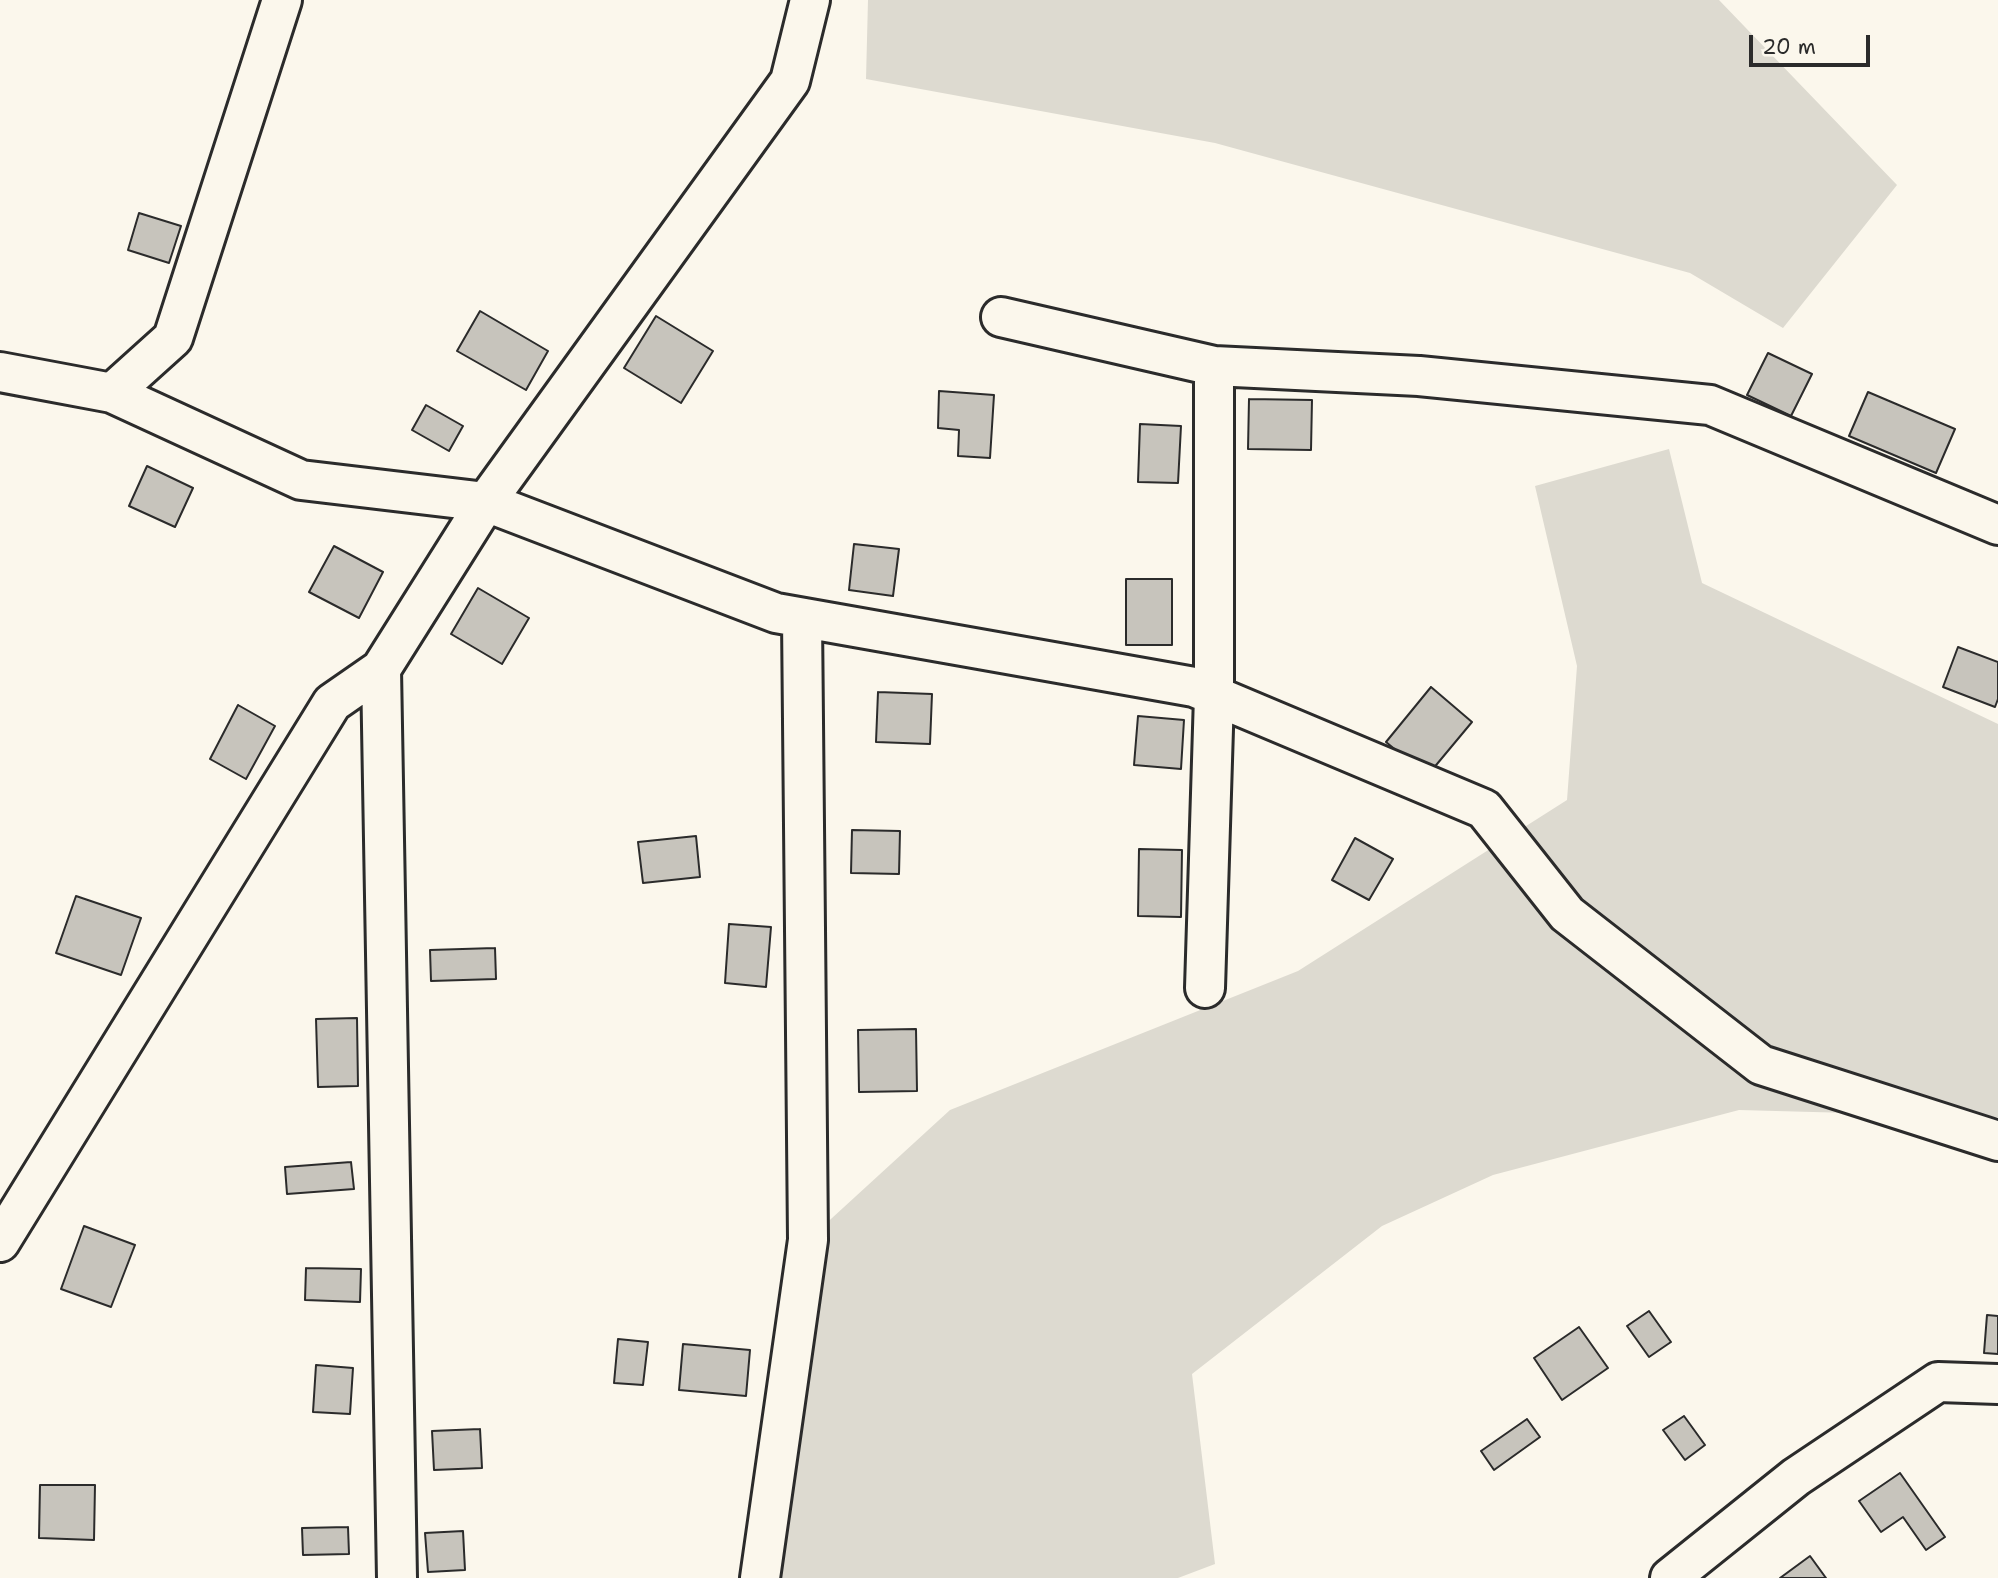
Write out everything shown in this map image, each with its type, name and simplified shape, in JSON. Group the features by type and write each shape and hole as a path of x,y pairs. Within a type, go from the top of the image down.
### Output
{"street":[{"path":"112,393 173,338 282,0"},
{"path":"0,1242 332,704 381,669 486,502 790,81 810,0"},
{"path":"1001,317 1214,366 1419,376 1710,405 1998,525"},
{"path":"1205,988 1214,696 1214,366"},
{"path":"0,372 112,393 301,480 486,502 776,613 1194,687 1484,809 1567,914 1761,1065 1998,1140"},
{"path":"760,1578 808,1240 802,618"},
{"path":"381,669 397,1578"},
{"path":"1670,1578 1796,1477 1938,1382 1998,1384"}],"shaded area":[{"path":"868,0 1719,0 1897,185 1783,328 1690,273 1215,143 866,79"},
{"path":"1669,449 1702,583 1998,724 1998,1117 1739,1110 1493,1175 1382,1226 1192,1374 1215,1564 1178,1578 760,1578 808,1240 950,1110 1298,971 1567,800 1577,666 1535,486"}],"building":[{"path":"139,213 181,226 169,263 128,250"},
{"path":"480,311 548,351 526,390 457,351"},
{"path":"656,316 713,351 681,403 624,368"},
{"path":"1768,353 1812,374 1791,416 1747,395"},
{"path":"939,391 994,395 990,458 958,456 959,430 938,428"},
{"path":"1868,392 1955,429 1936,473 1849,436"},
{"path":"1249,399 1312,400 1311,450 1248,449"},
{"path":"426,405 463,426 449,451 412,430"},
{"path":"1140,424 1181,426 1178,483 1138,482"},
{"path":"147,466 193,488 175,527 129,506"},
{"path":"854,544 899,549 893,596 849,590"},
{"path":"334,546 383,572 359,618 309,592"},
{"path":"1126,579 1172,579 1172,645 1126,645"},
{"path":"478,588 529,618 502,664 451,634"},
{"path":"1958,647 1998,662 1998,699 1995,707 1943,687"},
{"path":"1431,687 1472,722 1427,776 1386,742"},
{"path":"878,692 932,694 930,744 876,742"},
{"path":"238,705 275,726 246,779 210,759"},
{"path":"1138,716 1184,720 1181,769 1134,765"},
{"path":"852,830 900,831 899,874 851,873"},
{"path":"696,836 700,877 643,883 638,842"},
{"path":"1355,838 1393,859 1369,900 1332,880"},
{"path":"1139,849 1182,850 1181,917 1138,916"},
{"path":"76,896 141,918 121,975 56,953"},
{"path":"729,924 771,927 766,987 725,983"},
{"path":"495,948 496,979 431,981 430,950"},
{"path":"357,1018 358,1086 318,1087 316,1019"},
{"path":"916,1029 917,1091 859,1092 858,1030"},
{"path":"351,1162 354,1189 287,1194 285,1167"},
{"path":"84,1226 135,1245 111,1307 61,1289"},
{"path":"306,1268 361,1269 360,1302 305,1300"},
{"path":"1649,1311 1671,1342 1649,1357 1627,1326"},
{"path":"1987,1315 1998,1316 1998,1354 1984,1353"},
{"path":"1579,1327 1608,1368 1562,1400 1534,1358"},
{"path":"618,1339 648,1342 643,1385 614,1383"},
{"path":"683,1344 750,1350 746,1396 679,1390"},
{"path":"316,1365 353,1368 350,1414 313,1412"},
{"path":"1684,1416 1705,1445 1685,1460 1663,1430"},
{"path":"1527,1419 1540,1437 1494,1470 1481,1451"},
{"path":"480,1429 482,1468 434,1470 432,1431"},
{"path":"1900,1473 1945,1537 1926,1550 1903,1517 1881,1532 1859,1501"},
{"path":"40,1485 95,1485 94,1540 39,1538"},
{"path":"348,1527 349,1554 303,1555 302,1528"},
{"path":"463,1531 465,1570 428,1572 425,1533"},
{"path":"1810,1556 1826,1578 1780,1578"}]}
